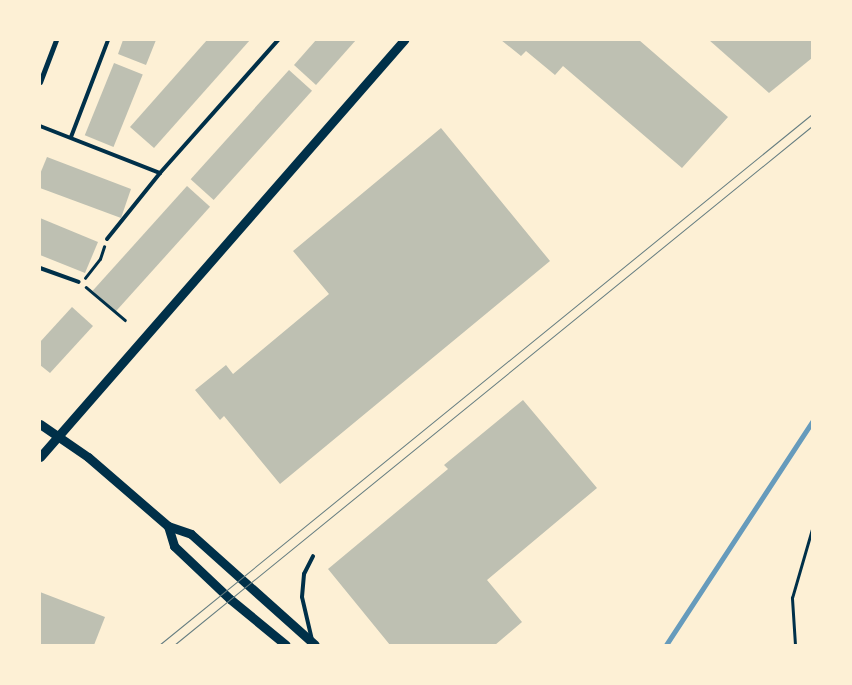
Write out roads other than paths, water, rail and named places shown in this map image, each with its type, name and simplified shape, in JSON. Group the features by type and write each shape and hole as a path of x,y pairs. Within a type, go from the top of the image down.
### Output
{"street":[{"path":"40,82 56,40"},
{"path":"40,457 404,40"},
{"path":"40,424 60,435 168,526 191,534 314,643"},
{"path":"168,526 174,546 236,605 286,645"}],"lane":[{"path":"71,137 108,40"},
{"path":"107,239 160,172 278,40"},
{"path":"40,126 160,172"},
{"path":"40,268 80,282"},
{"path":"313,556 304,574 302,597 314,643"}],"waterway":[{"path":"666,645 812,422"}],"tram line":[{"path":"159,645 812,114"},
{"path":"174,645 812,126"}]}
